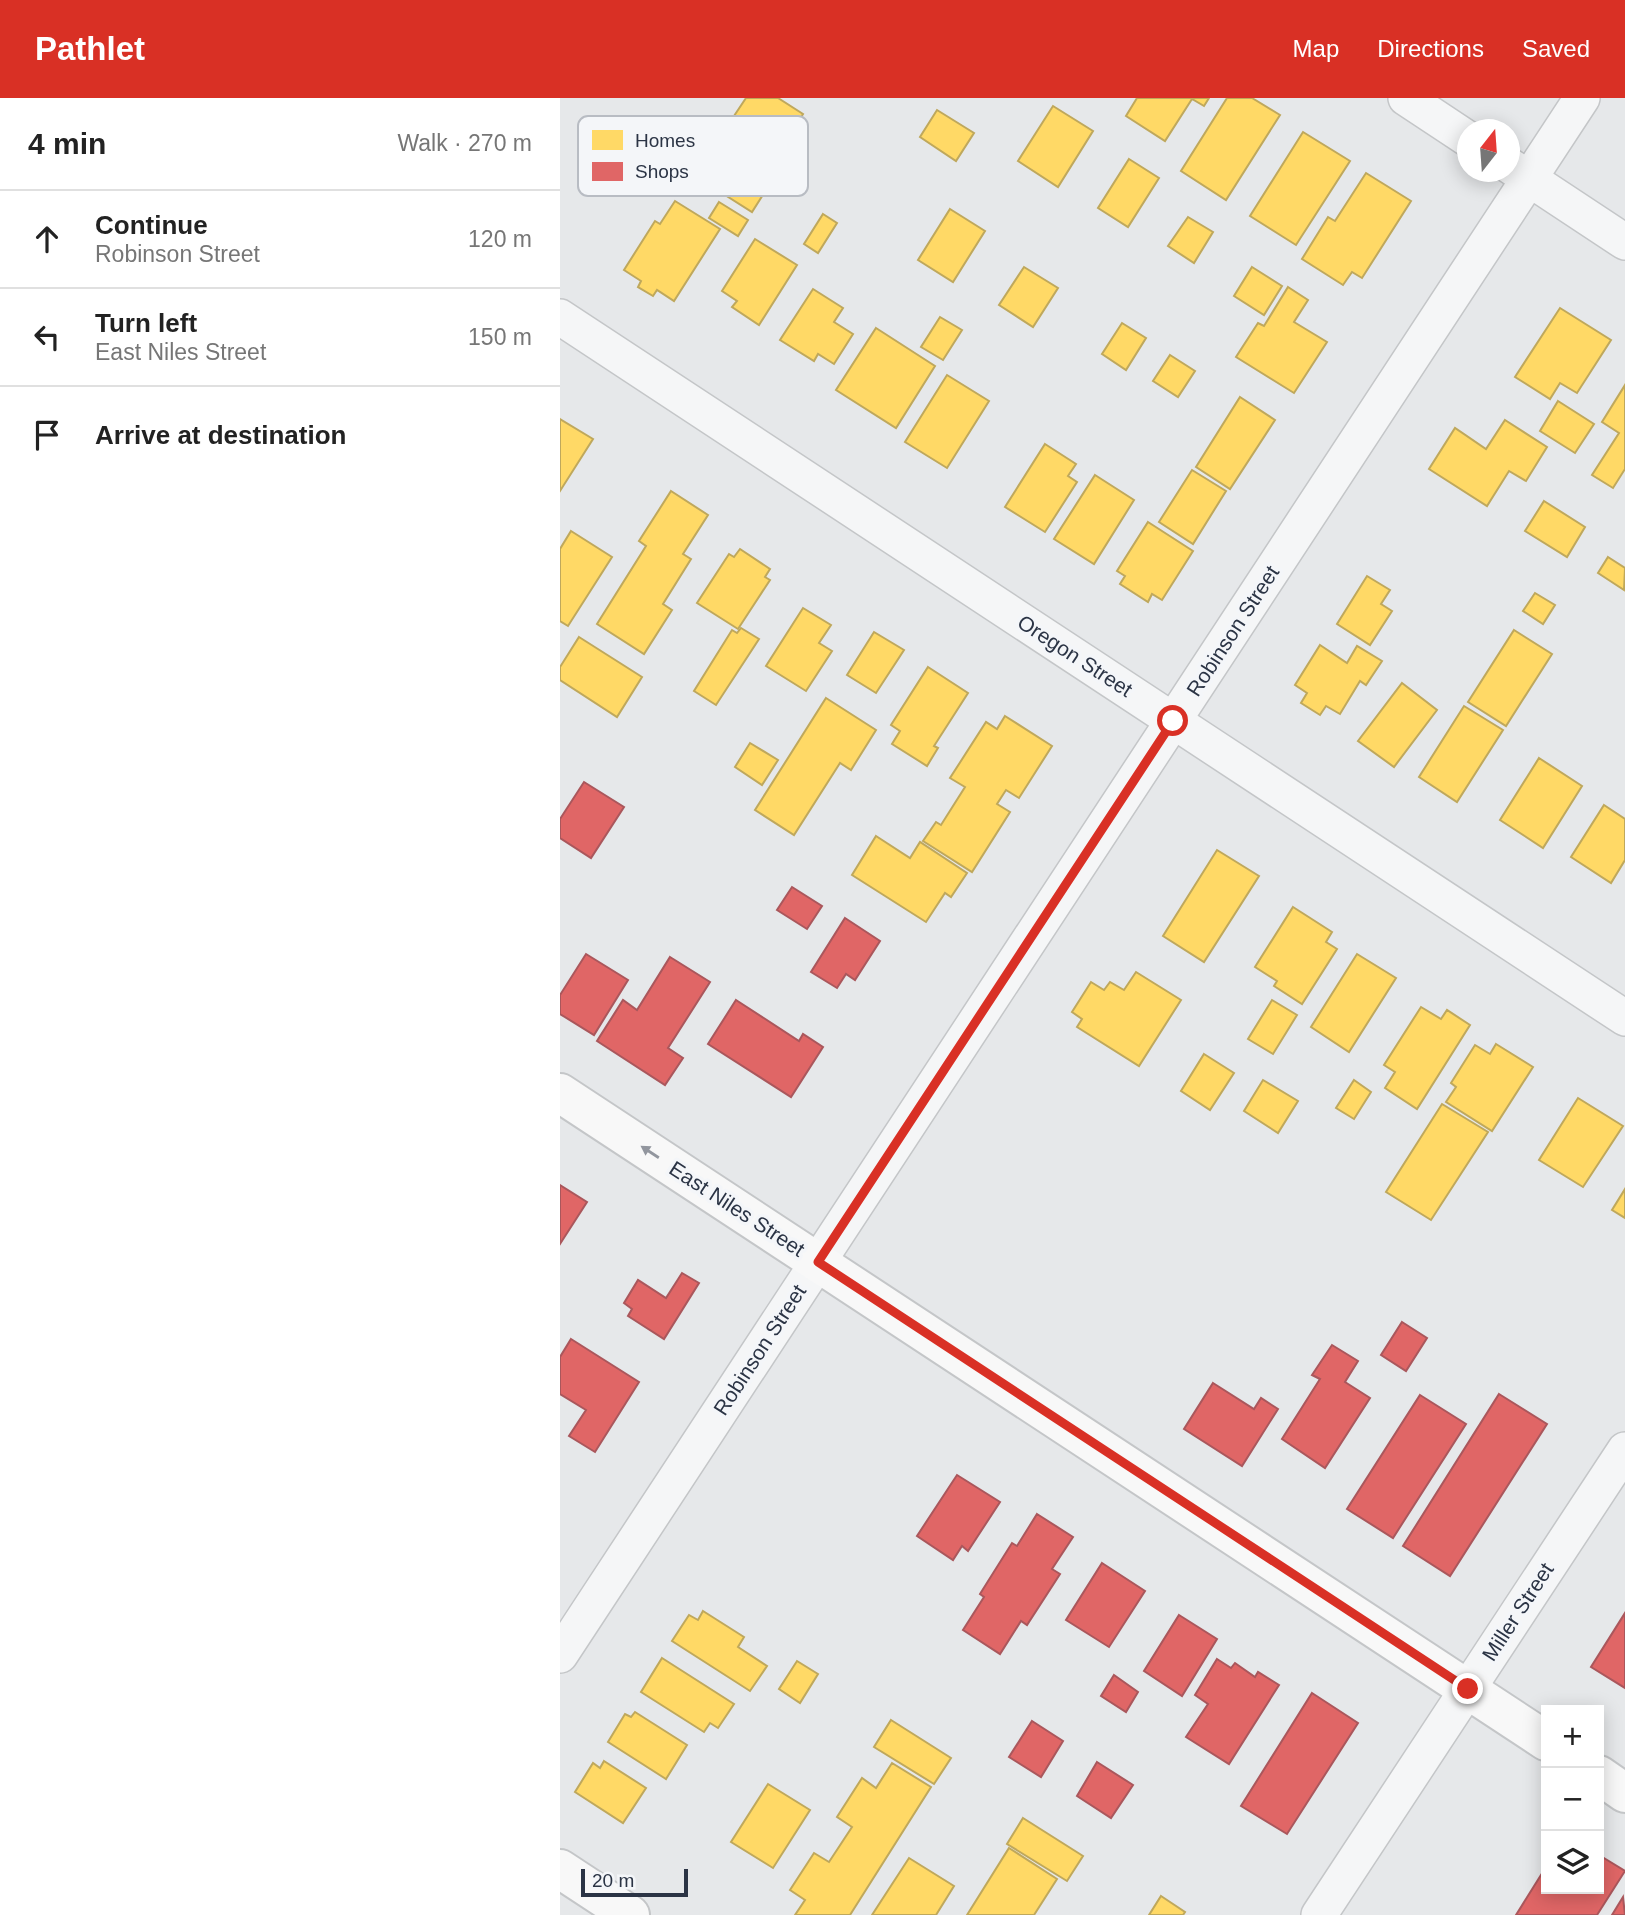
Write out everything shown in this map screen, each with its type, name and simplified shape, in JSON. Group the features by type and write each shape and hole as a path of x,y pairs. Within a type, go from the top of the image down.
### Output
{"main road":[{"name":"East Niles Street","path":"560,1093 1541,1738"},
{"path":"1604,1778 1625,1793"},
{"path":"560,1869 631,1915"}],"street":[{"path":"1406,98 1457,132"},
{"name":"Robinson Street","path":"1520,172 1582,98"},
{"path":"1520,174 1625,242"},
{"name":"Robinson Street","path":"560,1655 1173,721 1513,182"},
{"name":"Oregon Street","path":"560,317 1625,1018"},
{"name":"Miller Street","path":"1320,1915 1625,1450"}],"building: Homes":[{"path":"746,98 778,98 803,114 802,116 734,116"},
{"path":"1137,98 1209,98 1204,106 1192,99 1165,141 1126,116"},
{"path":"1227,98 1252,98 1280,115 1226,200 1181,171"},
{"path":"1053,106 1093,131 1058,187 1018,161"},
{"path":"937,110 974,133 956,161 920,137"},
{"path":"1303,132 1350,161 1296,245 1250,216"},
{"path":"1129,159 1159,178 1128,227 1098,208"},
{"path":"1366,173 1411,201 1362,278 1352,272 1343,285 1302,259 1328,217 1335,221"},
{"path":"727,196 762,196 752,212"},
{"path":"675,201 720,229 674,301 657,290 653,296 638,287 641,281 624,270 655,221 660,224"},
{"path":"719,202 748,220 738,236 709,218"},
{"path":"950,209 985,231 953,282 918,260"},
{"path":"823,214 837,223 818,253 804,244"},
{"path":"1188,217 1213,232 1194,263 1168,246"},
{"path":"755,239 797,265 759,325 732,307 737,301 722,291"},
{"path":"1024,267 1058,288 1033,327 999,305"},
{"path":"1252,267 1282,286 1264,315 1234,296"},
{"path":"1288,287 1308,300 1294,322 1327,342 1294,393 1236,357 1258,323 1264,326"},
{"path":"813,289 843,308 834,322 853,334 834,364 818,354 814,361 780,340"},
{"path":"1560,308 1611,340 1577,393 1560,383 1550,399 1515,377"},
{"path":"940,317 962,330 943,360 921,347"},
{"path":"1122,323 1146,338 1126,370 1102,354"},
{"path":"876,328 935,366 896,428 836,390"},
{"path":"1170,355 1195,371 1178,397 1153,381"},
{"path":"947,375 989,401 947,468 905,442"},
{"path":"1625,385 1625,469 1613,488 1592,475 1619,433 1602,422"},
{"path":"1240,397 1275,420 1230,489 1196,467"},
{"path":"1558,401 1594,424 1575,453 1540,431"},
{"path":"560,419 593,439 560,491"},
{"path":"1505,420 1547,447 1526,481 1509,471 1487,506 1429,469 1455,428 1486,449"},
{"path":"1045,444 1076,464 1068,476 1077,482 1045,532 1005,507"},
{"path":"1192,470 1226,491 1193,544 1159,522"},
{"path":"1095,475 1134,500 1094,564 1054,539"},
{"path":"671,491 708,515 683,554 691,559 663,604 672,610 644,654 597,624 646,546 639,541"},
{"path":"1544,501 1585,527 1567,557 1525,531"},
{"path":"1148,522 1193,551 1162,600 1152,594 1148,602 1120,584 1125,576 1117,571"},
{"path":"571,531 612,557 568,626 560,621 560,549"},
{"path":"740,549 770,569 765,577 770,580 738,629 697,603 729,554 734,557"},
{"path":"1608,557 1625,568 1624,590 1598,573"},
{"path":"1367,576 1390,590 1381,604 1392,611 1370,645 1337,624"},
{"path":"1535,593 1555,605 1543,624 1523,611"},
{"path":"803,608 831,625 819,643 832,651 806,691 766,666"},
{"path":"741,628 759,639 716,705 694,691 732,630 737,633"},
{"path":"1514,630 1552,654 1506,726 1468,702"},
{"path":"874,632 904,650 876,693 847,675"},
{"path":"579,637 642,677 617,717 560,680 560,667"},
{"path":"1320,645 1347,663 1357,646 1382,661 1366,685 1360,681 1340,714 1326,706 1320,715 1301,703 1307,693 1295,685"},
{"path":"928,667 968,693 934,746 938,748 927,766 892,744 900,731 891,725"},
{"path":"1402,683 1437,710 1394,767 1358,741"},
{"path":"826,698 876,730 851,770 840,763 794,835 755,810"},
{"path":"1464,706 1503,730 1457,802 1419,777"},
{"path":"1005,716 1052,746 1019,798 1006,790 997,804 1010,812 972,872 923,841 936,822 941,825 965,787 950,778 986,722 997,729"},
{"path":"750,743 778,760 762,785 735,767"},
{"path":"1539,758 1582,786 1543,848 1500,820"},
{"path":"1604,805 1625,819 1625,860 1611,883 1571,857"},
{"path":"876,836 910,858 920,842 967,873 951,897 945,893 926,922 852,875"},
{"path":"1217,850 1259,876 1204,962 1163,936"},
{"path":"1293,907 1332,932 1326,942 1337,949 1302,1004 1274,986 1277,981 1255,967"},
{"path":"1357,954 1396,978 1349,1052 1311,1027"},
{"path":"1136,972 1181,1000 1139,1066 1077,1027 1082,1019 1072,1012 1091,982 1104,990 1110,982 1124,990"},
{"path":"1272,1000 1297,1015 1273,1054 1248,1039"},
{"path":"1421,1007 1441,1019 1447,1010 1470,1025 1417,1109 1385,1088 1395,1072 1384,1065"},
{"path":"1496,1044 1533,1067 1492,1131 1446,1102 1456,1087 1451,1083 1475,1045 1490,1054"},
{"path":"1204,1054 1234,1073 1210,1110 1181,1091"},
{"path":"1263,1080 1298,1101 1278,1133 1244,1111"},
{"path":"1354,1080 1371,1092 1354,1119 1336,1108"},
{"path":"1578,1098 1623,1126 1583,1187 1539,1160"},
{"path":"1442,1104 1488,1132 1431,1220 1386,1192"},
{"path":"1625,1189 1625,1218 1612,1210"},
{"path":"703,1611 744,1637 738,1647 767,1666 750,1691 672,1641 689,1615 698,1620"},
{"path":"662,1658 734,1704 718,1728 710,1723 704,1732 641,1692"},
{"path":"797,1661 818,1674 800,1703 779,1689"},
{"path":"635,1712 687,1745 666,1779 608,1742 625,1714 631,1717"},
{"path":"891,1720 951,1758 934,1784 874,1747"},
{"path":"604,1761 646,1788 623,1823 575,1792 593,1763 600,1768"},
{"path":"892,1763 931,1787 850,1915 795,1915 805,1900 790,1890 814,1853 829,1862 852,1827 837,1817 862,1778 876,1788"},
{"path":"768,1784 810,1810 773,1868 731,1842"},
{"path":"1023,1818 1083,1856 1067,1881 1007,1844"},
{"path":"1009,1848 1057,1879 1034,1915 967,1915"},
{"path":"909,1858 954,1886 936,1915 872,1915"},
{"path":"1161,1896 1185,1912 1183,1915 1149,1915"}],"building: Shops":[{"path":"584,782 624,807 591,858 560,838 560,819"},
{"path":"792,887 822,906 807,929 777,910"},
{"path":"845,918 880,941 855,980 846,974 837,988 811,972"},
{"path":"586,954 628,980 594,1035 560,1014 560,995"},
{"path":"670,957 710,982 668,1048 683,1058 665,1085 597,1041 623,1000 637,1010"},
{"path":"736,1000 799,1041 803,1034 823,1047 791,1097 708,1044"},
{"path":"560,1185 587,1202 560,1244"},
{"path":"682,1273 699,1283 664,1339 628,1316 632,1309 624,1303 638,1280 666,1298"},
{"path":"1402,1322 1427,1338 1406,1371 1381,1355"},
{"path":"571,1339 639,1382 595,1452 569,1436 586,1410 560,1394 560,1357"},
{"path":"1332,1345 1358,1361 1345,1382 1370,1398 1325,1468 1282,1439 1320,1379 1312,1375"},
{"path":"1213,1383 1254,1409 1261,1398 1278,1409 1242,1466 1184,1429"},
{"path":"1499,1394 1547,1424 1450,1576 1403,1546"},
{"path":"1420,1395 1466,1424 1393,1538 1347,1509"},
{"path":"957,1475 1000,1502 968,1551 962,1546 953,1560 917,1536"},
{"path":"1037,1514 1073,1537 1052,1569 1060,1574 1027,1625 1021,1621 1000,1654 963,1630 984,1597 980,1594 1012,1543 1017,1546"},
{"path":"1102,1563 1145,1591 1109,1647 1066,1620"},
{"path":"1625,1613 1625,1688 1591,1667"},
{"path":"1179,1615 1217,1639 1182,1696 1144,1671"},
{"path":"1217,1659 1231,1668 1235,1663 1255,1677 1258,1672 1279,1685 1229,1764 1186,1737 1208,1704 1195,1695"},
{"path":"1114,1675 1138,1692 1126,1712 1101,1696"},
{"path":"1312,1693 1358,1723 1287,1834 1241,1806"},
{"path":"1032,1721 1063,1741 1041,1777 1009,1757"},
{"path":"1097,1762 1133,1785 1111,1818 1077,1796"},
{"path":"1604,1858 1625,1871 1597,1915 1516,1915 1541,1875 1541,1894 1604,1894"},
{"path":"1623,1897 1625,1915 1612,1915"}],"route":[{"path":"1173,721 818,1262 1468,1689"}]}
